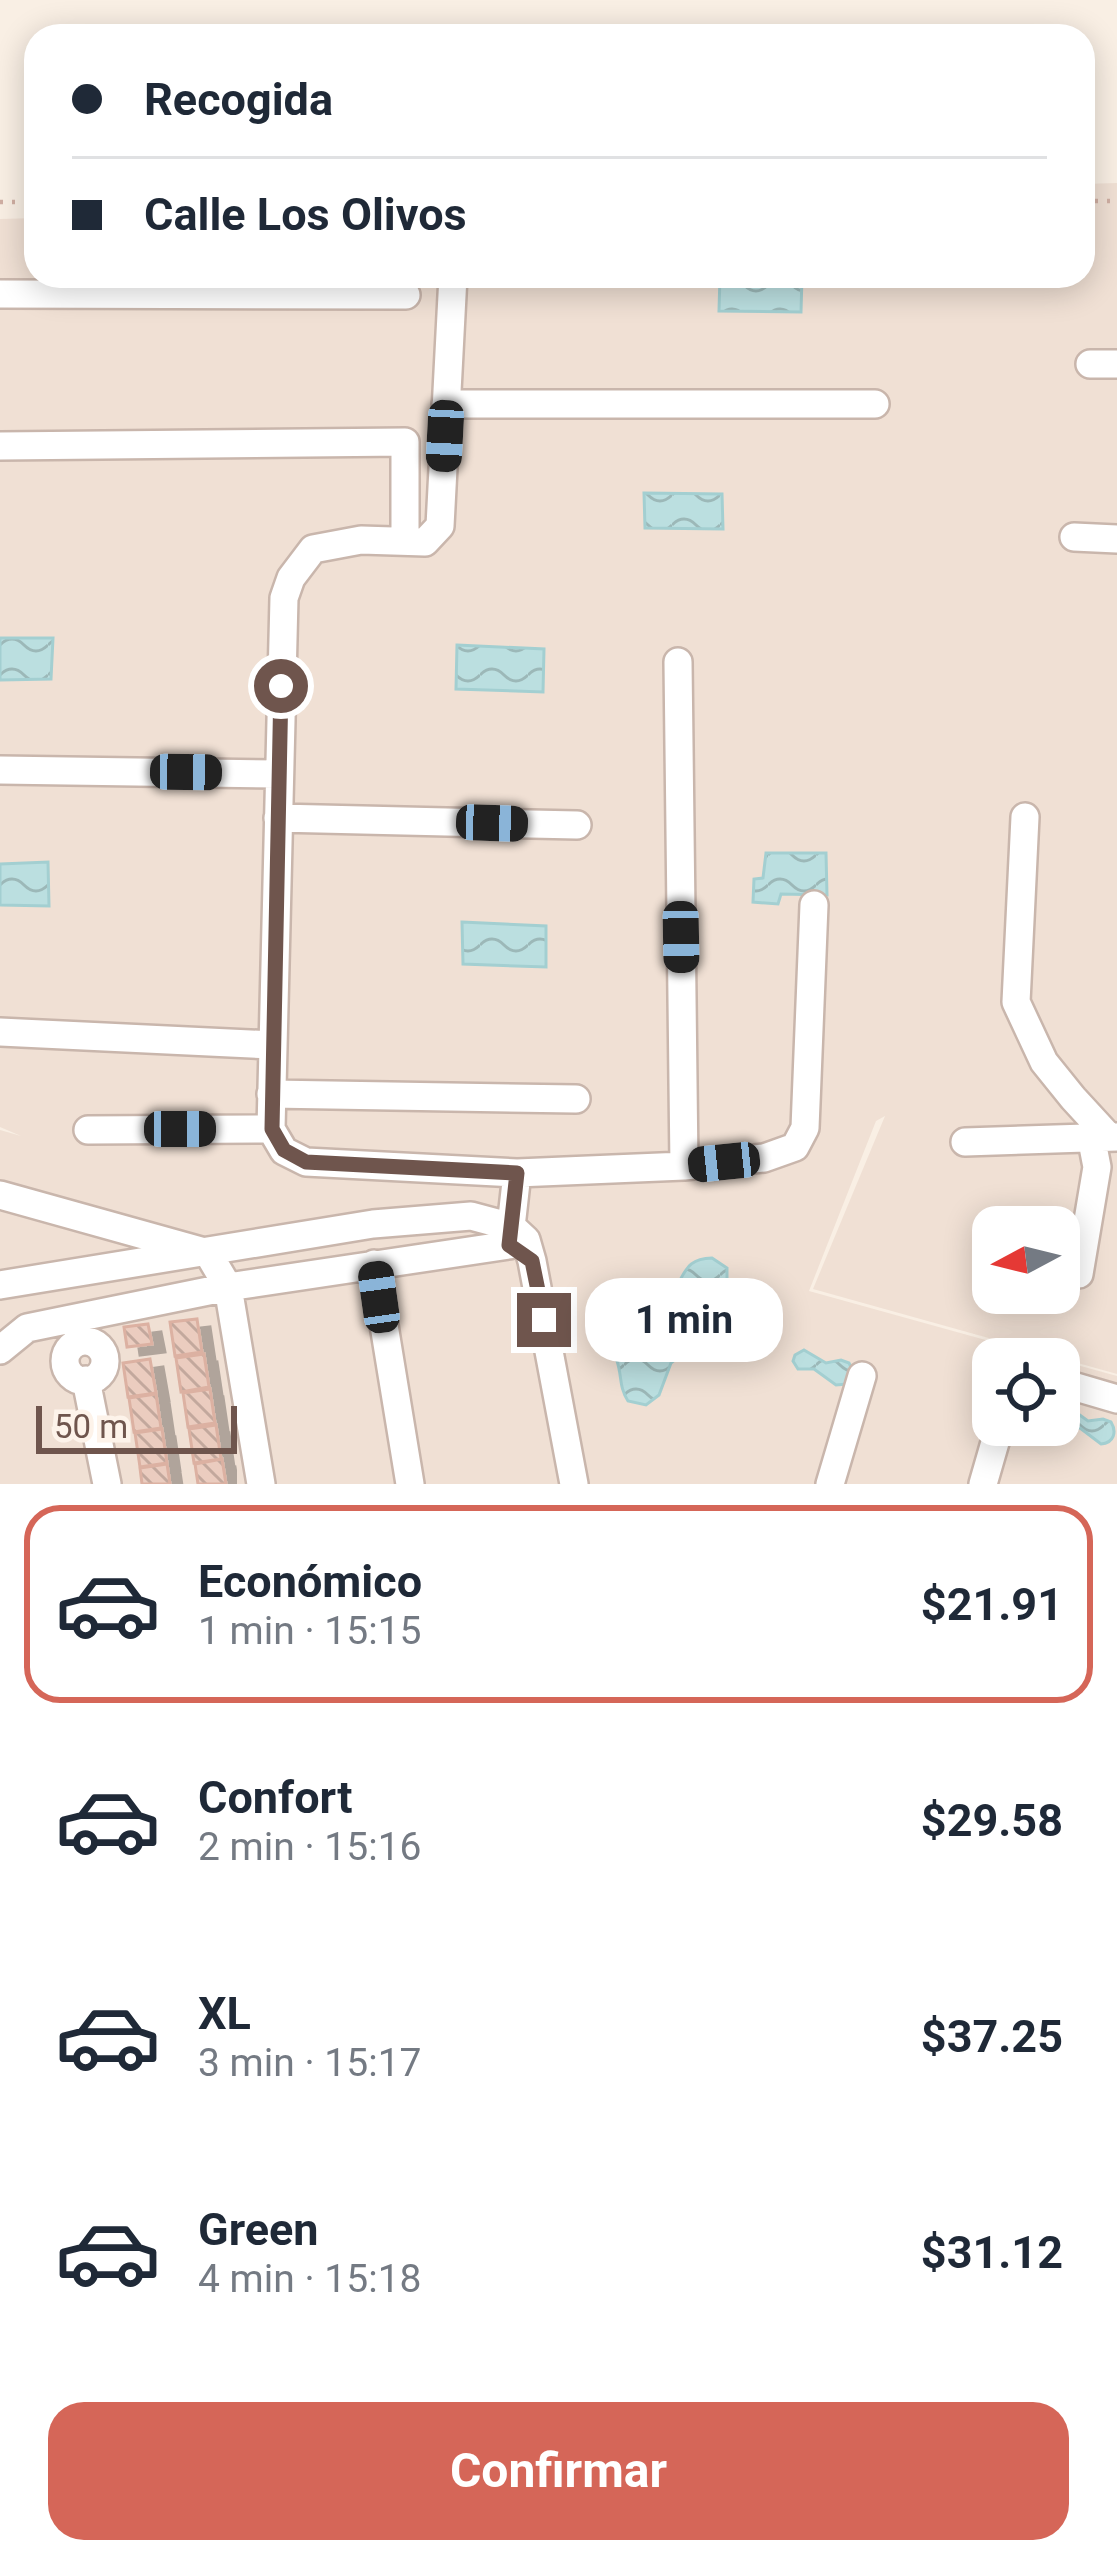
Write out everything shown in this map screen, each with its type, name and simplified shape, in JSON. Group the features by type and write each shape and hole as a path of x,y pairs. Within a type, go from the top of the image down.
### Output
{"street":[{"path":"452,288 440,526 425,542 361,540 313,549 291,578 284,598 271,1094 272,1129 284,1150 306,1162 517,1173 684,1166 764,1158 795,1147 806,1128 814,905"},
{"path":"0,294 406,295"},
{"path":"446,404 875,404"},
{"path":"0,446 405,442 405,540"},
{"path":"1074,537 1117,539"},
{"path":"678,662 684,1166"},
{"path":"0,770 279,774"},
{"path":"1025,817 1016,1002 1045,1061 1105,1136"},
{"path":"278,818 577,825"},
{"path":"0,1032 272,1045"},
{"path":"271,1094 576,1099"},
{"path":"88,1130 272,1129"},
{"path":"965,1142 1105,1136"},
{"path":"1080,1263 1105,1136"},
{"path":"517,1173 518,1244 574,1484"},
{"path":"0,1195 208,1253 228,1287 261,1484"},
{"path":"0,1285 373,1224 432,1219 471,1216 518,1244"},
{"path":"0,1350 28,1328 228,1287 518,1244"},
{"path":"374,1264 410,1484"},
{"path":"830,1484 862,1376"},
{"path":"86,1380 106,1484"},
{"path":"1080,1388 1117,1399"},
{"path":"983,1484 994,1446"}],"shaded area":[{"path":"1117,183 1117,1374 1080,1364 1080,1338 988,1338 813,1289 885,1116 876,1121 809,1291 978,1338 972,1338 972,1446 1080,1446 1080,1366 1117,1376 1117,1484 0,1484 0,1130 21,1136 0,1127 0,219 24,218 24,288 1095,288 1095,184"}],"water":[{"path":"720,288 802,288 801,312 719,311"},
{"path":"644,493 722,494 723,529 645,528"},
{"path":"0,638 53,638 51,679 0,680"},
{"path":"457,645 544,649 543,692 456,689"},
{"path":"766,853 826,853 827,895 781,894 778,904 753,902 754,879 763,878"},
{"path":"48,862 49,906 0,905 0,864"},
{"path":"462,922 546,926 546,967 463,964"},
{"path":"712,1258 727,1268 727,1287 689,1334 686,1350 671,1363 659,1395 646,1405 628,1401 607,1321 657,1304 690,1265"},
{"path":"804,1350 826,1363 849,1363 853,1371 847,1384 836,1385 814,1369 798,1369 793,1361"},
{"path":"1080,1415 1088,1421 1111,1422 1114,1433 1101,1444 1080,1428"}],"building":[{"path":"197,1319 202,1352 175,1356 170,1322"},
{"path":"148,1324 152,1344 127,1347 124,1327"},
{"path":"204,1354 209,1387 181,1392 176,1358"},
{"path":"150,1359 156,1393 128,1397 123,1363"},
{"path":"210,1389 215,1423 188,1427 183,1393"},
{"path":"156,1394 161,1428 134,1432 129,1398"},
{"path":"216,1425 221,1459 194,1463 189,1429"},
{"path":"162,1429 167,1463 140,1467 135,1433"},
{"path":"222,1459 226,1484 198,1484 195,1464"},
{"path":"167,1464 170,1484 142,1484 140,1468"}],"route":[{"path":"281,686 272,1129 284,1150 306,1162 517,1173 509,1245 532,1261 544,1320"}]}
